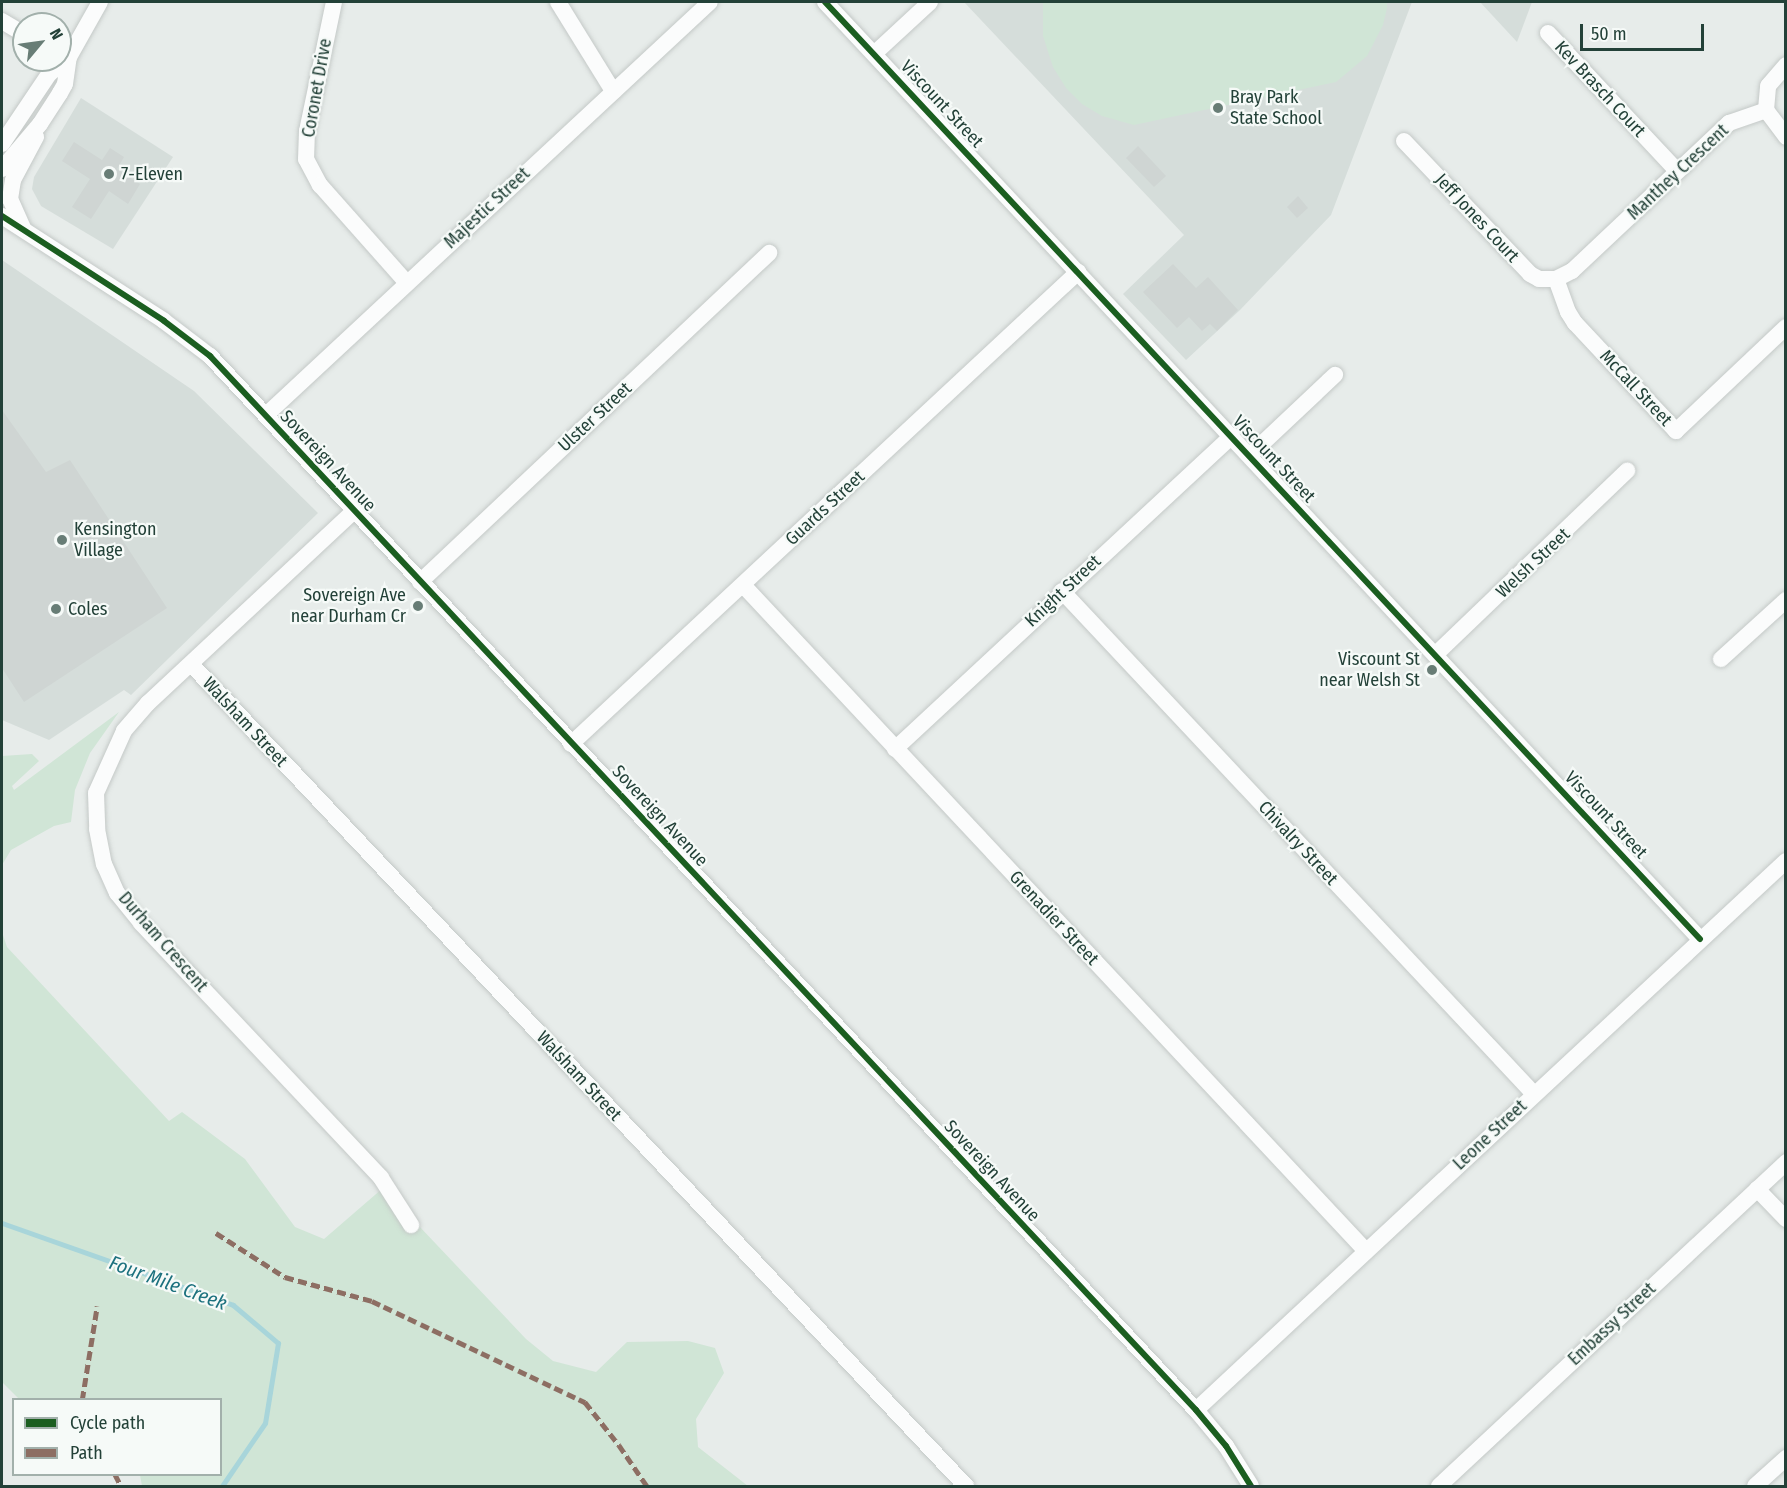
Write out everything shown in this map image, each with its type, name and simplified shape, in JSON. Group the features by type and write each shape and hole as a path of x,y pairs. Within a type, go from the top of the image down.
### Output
{"street":[{"path":"72,43 100,2"},
{"name":"Coronet Drive","path":"334,2 307,131 306,159 320,185 407,283"},
{"path":"558,2 613,91"},
{"name":"Majestic Street","path":"266,416 710,2"},
{"name":"Viscount Street","path":"825,2 1700,939"},
{"path":"875,53 930,2"},
{"name":"Kev Brasch Court","path":"1548,33 1677,171"},
{"path":"1785,65 1768,86 1766,110 1785,137"},
{"path":"2,144 51,72"},
{"path":"2,169 40,124 65,84 65,72"},
{"name":"Manthey Crescent","path":"1556,279 1572,271 1729,123 1766,110"},
{"path":"25,232 10,199 14,180 34,145 40,124"},
{"name":"Jeff Jones Court","path":"1404,141 1530,273 1539,279 1556,279"},
{"name":"Sovereign Avenue","path":"2,216 164,321 210,356 1196,1410 1226,1446 1251,1486"},
{"name":"Ulster Street","path":"420,582 769,252"},
{"name":"Guards Street","path":"571,744 1078,272"},
{"name":"McCall Street","path":"1556,279 1565,306 1575,323 1676,431 1785,327"},
{"path":"1250,455 1335,375"},
{"name":"Knight Street","path":"895,749 1062,591 1232,436"},
{"name":"Welsh Street","path":"1436,654 1610,490 1627,471"},
{"name":"Durham Crescent","path":"354,511 148,703 124,731 96,793 97,829 104,864 117,892 141,923 381,1178 411,1225"},
{"name":"Grenadier Street","path":"743,585 1366,1251"},
{"name":"Chivalry Street","path":"1062,591 1534,1094"},
{"path":"1721,659 1785,600"},
{"name":"Walsham Street","path":"191,664 966,1486"},
{"name":"Leone Street","path":"1196,1410 1700,939 1784,864"},
{"name":"Embassy Street","path":"1439,1486 1785,1162"},
{"path":"1757,1189 1785,1219"},
{"path":"1755,1486 1785,1458"}],"shaded area":[{"name":"Bray Park State School","path":"964,2 1412,2 1331,215 1240,310 1186,360 1123,294 1184,235"},
{"path":"1480,2 1532,2 1517,42"},
{"name":"7-Eleven","path":"81,98 173,157 113,249 41,206 32,189 34,177"},
{"path":"2,260 194,391 318,513 131,695 124,690 49,740 2,720"}],"green space":[{"path":"1043,2 1387,2 1387,8 1383,25 1367,56 1336,82 1134,125 1102,116 1082,104 1066,88 1053,67 1043,36"},
{"path":"119,712 90,753 75,790 71,822 54,826 11,850 2,865 2,756 32,754 39,761 12,786 14,790"},
{"path":"2,932 7,947 169,1121 182,1112 245,1159 295,1227 324,1239 383,1188 526,1339 553,1361 596,1372 627,1342 688,1341 715,1348 724,1373 696,1419 698,1447 748,1486 142,1486 140,1476 222,1476 222,1398 18,1398 2,1382"}],"building":[{"path":"74,142 102,160 110,148 124,157 117,169 140,184 128,204 109,191 91,219 72,207 90,179 62,161"},
{"path":"1138,146 1166,176 1154,187 1126,158"},
{"path":"1298,196 1308,208 1297,218 1287,207"},
{"path":"1173,264 1196,288 1208,277 1238,310 1217,331 1210,324 1202,331 1189,317 1177,328 1143,292"},
{"name":"Kensington Village","path":"2,410 46,472 70,460 167,608 24,702 2,668"}],"waterway":[{"name":"Four Mile Creek","path":"2,1223 233,1305 278,1343 265,1423 222,1486"}],"marked path":[{"path":"216,1233 285,1277 372,1301 585,1402 619,1445 647,1486"},
{"path":"82,1398 97,1306"},
{"path":"116,1476 121,1486"}],"cycle path":[{"path":"825,2 1700,939"},
{"path":"2,216 164,321 210,356 1196,1410 1226,1446 1251,1486"}],"place":[{"name":"Bray Park State School","path":"1218,108"},
{"name":"7-Eleven","path":"109,174"},
{"name":"Kensington Village","path":"62,540"},
{"name":"Sovereign Ave near Durham Cr","path":"418,606"},
{"name":"Coles","path":"56,609"},
{"name":"Viscount St near Welsh St","path":"1432,670"}]}
